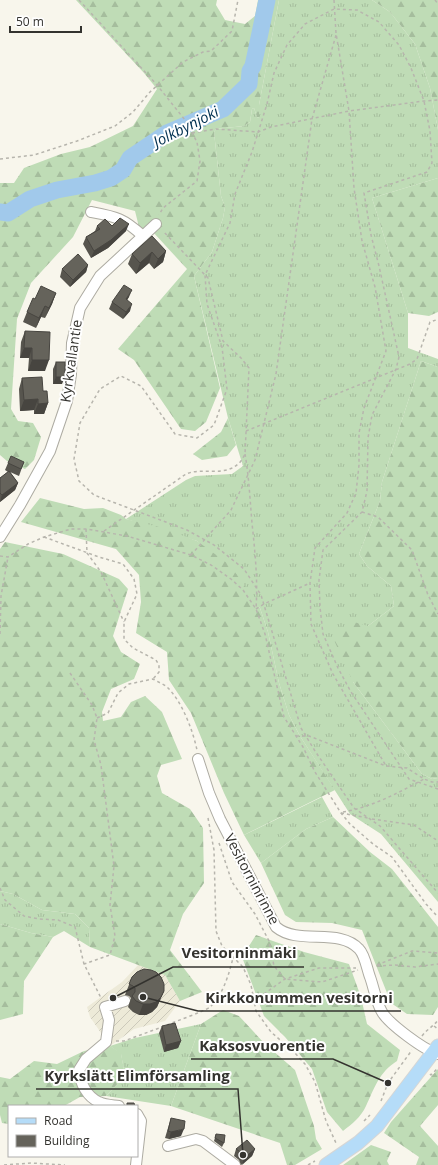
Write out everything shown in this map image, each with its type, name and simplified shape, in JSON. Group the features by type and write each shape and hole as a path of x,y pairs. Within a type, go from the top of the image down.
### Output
{"main road":[{"path":"323,1162 358,1144 377,1126 436,1051"}],"street":[{"path":"91,212 116,217 130,223 143,236"},
{"name":"Kyrkvallantie","path":"0,537 20,505 50,451 68,401 72,343 80,308 100,276 156,224"},
{"name":"Vesitorninrinne","path":"198,759 209,794 217,812 276,927 282,932 291,935 343,939 353,943 360,950 370,967 382,1011 389,1021 418,1042 436,1051"},
{"path":"113,1105 100,1103 92,1098 84,1088 79,1076 79,1070 82,1064 106,1042 109,1020 105,1007 125,1001"},
{"path":"138,1136 139,1118"},
{"path":"168,1146 196,1139 203,1141 235,1165"}],"path":[{"path":"79,0 157,85 185,120 197,142 200,161 197,181 163,208 156,224 208,278 223,341 249,368 246,454 249,474 258,589 256,609"},
{"path":"0,159 34,155 77,141 115,126 132,112 157,85 183,62 203,52 211,51 232,31 238,0"},
{"path":"334,0 336,33 349,111 354,188 362,241 375,287 386,351 374,378 364,408 359,432 359,465 356,493 348,513 315,548 310,583 311,624 333,674 386,766"},
{"path":"436,0 438,4"},
{"path":"438,789 409,779 351,692 338,668 323,634 319,580 323,550 362,512 367,491 368,438 372,415 396,369 399,357 380,266 371,235 364,193 427,172 432,163 430,131 424,101 399,45 379,22 357,10 334,10 305,24 287,45 274,73 258,132 236,194 230,223 206,275 207,304 222,348 228,389 214,424 197,438 176,434 141,386 121,376 100,389 80,423 74,459 79,481 94,495 187,530 214,545 244,569 261,595 301,728 315,752 356,810 380,826 438,893"},
{"path":"191,555 203,539 231,510 255,460 276,374 312,119 336,33"},
{"path":"192,133 216,129 258,132 271,127 349,111 438,100"},
{"path":"246,431 410,364 417,359 430,322 436,320 438,321"},
{"path":"104,532 133,510 186,474 199,470 226,471 237,465 246,454"},
{"path":"362,512 378,517 412,550 428,595 438,614"},
{"path":"0,556 8,557 28,544 44,537 71,529 86,529 127,536 191,555 211,565 231,579 243,590 256,609 265,634 284,717 303,747 315,772 341,813 350,824 373,844 392,857 426,904 438,917"},
{"path":"86,529 87,553 101,572 124,622 124,639 133,648 156,660 160,665 159,672 153,679 129,684 118,693 108,713 97,718"},
{"path":"44,537 87,553 123,564 134,579 137,594 124,622"},
{"path":"0,634 2,585 8,557"},
{"path":"256,609 310,583"},
{"path":"70,673 92,705 97,718 94,740 101,765 114,866 110,905 114,936 110,955 84,964"},
{"path":"153,679 166,686 176,697 195,739 198,759"},
{"path":"296,736 309,736 386,766 407,768 424,779 432,782 438,782"},
{"path":"341,813 356,810 376,803 424,779"},
{"path":"217,812 208,816 214,850 216,931 222,946 243,967 251,985 256,1011 271,1032 305,1064 314,1082 326,1121 337,1146"},
{"path":"341,813 370,819 414,825 438,841"},
{"path":"0,888 5,900 24,916 39,919 58,920 75,927 84,964 105,1007"},
{"path":"254,1001 285,979 319,968 370,967 412,951 438,953"},
{"path":"106,1042 124,1041 209,1008 221,993 230,974 233,958"},
{"path":"379,1104 388,1083 426,1031 434,1026 438,1020"},
{"path":"434,1026 438,1029"},
{"path":"362,1123 372,1113"},
{"path":"308,1165 323,1162"},
{"path":"4,1165 31,1163 65,1165"}],"shaded area":[{"path":"139,964 165,975 180,1001 165,1021 134,1029 110,1046 90,1017 87,1007 122,982"}],"green space":[{"path":"76,0 217,0 216,5 225,20 245,24 255,16 258,0 279,0 259,105 259,118 257,117 254,108 252,109 250,122 244,126 216,129 214,132 221,196 225,207 212,252 194,276 220,388 206,422 195,431 181,429 134,360 118,349 187,269 153,232 139,227 135,211 92,200 73,237 31,283 17,319 11,409 18,421 33,423 41,437 34,460 25,469 7,461 0,455 0,183 14,183 24,168 61,154 90,147 133,126 157,89"},
{"path":"279,0 372,0 390,12 415,44 430,88 438,130 438,178 372,198 408,313 408,348 438,359 438,367 421,361 382,482 380,501 359,554 367,566 391,586 394,606 368,626 353,682 422,774 432,779 438,778 438,902 381,834 350,814 300,736 289,715 279,683 268,632 260,608 197,541 126,519 186,480 195,476 232,474 243,466 228,418 194,276 212,252 225,207 221,196 214,132 216,129 244,126 250,122 252,109 254,108 257,117 259,118 259,105"},
{"path":"372,0 438,0 438,130 430,88 415,44 390,12"},
{"path":"438,178 438,312 429,316 408,313 372,198"},
{"path":"421,361 438,367 438,778 432,779 422,774 353,682 334,640 341,635 347,620 368,626 394,606 391,586 367,566 359,554 380,501 382,482"},
{"path":"228,418 236,445 227,456 202,460 193,454 221,432"},
{"path":"40,498 84,509 103,508 121,515 126,519 163,528 197,541 230,565 260,608 268,632 279,683 289,715 300,736 335,790 244,835 224,793 191,713 169,680 167,652 136,633 141,602 139,575 116,549 21,522"},
{"path":"5,542 63,554 119,579 128,589 113,636 121,652 140,664 134,679 111,689 102,712 103,721 121,717 131,702 145,696 162,712 182,759 161,765 157,776 162,793 190,809 203,828 204,883 183,914 170,950 202,992 180,1001 165,975 90,947 89,928 75,914 42,910 13,894 0,891 0,549"},
{"path":"322,797 333,817 306,829 261,863 244,835"},
{"path":"333,817 370,852 392,869 438,927 438,1007 433,1015 407,1014 391,1003 362,930 332,923 296,922 285,915 261,863 306,829"},
{"path":"0,891 13,894 42,910 75,914 89,928 90,947 64,931 53,937 31,933 0,924"},
{"path":"0,924 31,933 53,937 24,981 23,1014 0,1020"},
{"path":"256,935 304,952 349,964 361,997 367,1024 400,1050 397,1061 381,1076 362,1114 343,1131 327,1112 312,1069 285,1037 264,1016 242,957"},
{"path":"223,1010 239,1016 264,1043 295,1070 314,1126 316,1139 322,1149 295,1165 287,1165 280,1143 171,1106 201,1024"},
{"path":"201,1024 171,1106 106,1096 125,1076 121,1054 110,1046 135,1038"},
{"path":"110,1046 121,1053 125,1076 106,1096 80,1097 66,1105 8,1105 8,1124 2,1123 0,1115 0,1077 10,1079 34,1061 57,1064 84,1051"},
{"path":"438,1069 438,1105 420,1126 438,1146 438,1165 416,1165 419,1157 384,1133 391,1122"},
{"path":"371,1145 391,1152 387,1161 389,1165 343,1165"}],"building":[{"path":"120,218 129,224 111,240 94,251 86,237 100,229 97,226 105,219 112,226"},
{"path":"152,236 166,251 158,259 152,252 140,263 132,254"},
{"path":"78,254 88,265 73,280 62,269"},
{"path":"124,285 132,290 126,299 132,304 126,312 112,302"},
{"path":"41,286 56,293 49,308 45,306 39,318 27,312 33,298 35,299"},
{"path":"25,331 50,332 49,360 32,360 32,348 24,348"},
{"path":"56,362 65,362 65,377 56,377"},
{"path":"42,377 43,391 47,391 48,403 38,404 38,399 24,400 22,378"},
{"path":"11,456 24,462 21,469 8,463"},
{"path":"9,471 18,483 2,495 0,493 0,478"},
{"path":"144,969 156,972 161,977 164,984 164,991 161,997 156,1002 150,1004 143,1004 136,1001 132,996 135,992 135,988 129,984 132,977 137,972"},
{"path":"175,1023 181,1041 166,1045 162,1026"},
{"path":"127,1103 134,1103 135,1105 127,1105"},
{"path":"171,1118 185,1121 184,1129 171,1132 168,1131"},
{"path":"216,1134 225,1135 224,1143 215,1138"},
{"path":"247,1140 255,1149 244,1158 242,1153 236,1149"}],"waterway":[{"name":"Jolkbynjoki","path":"0,212 8,213 30,199 57,190 95,183 111,178 123,170 130,158 167,133 223,109 249,84 250,71 253,66 267,0"}],"place":[{"name":"Kirkkonummen vesitorni","path":"143,997"},
{"name":"Vesitorninmäki","path":"113,998"},
{"name":"Kaksosvuorentie","path":"388,1083"},
{"name":"Kyrkslätt Elimförsamling","path":"243,1155"}]}
